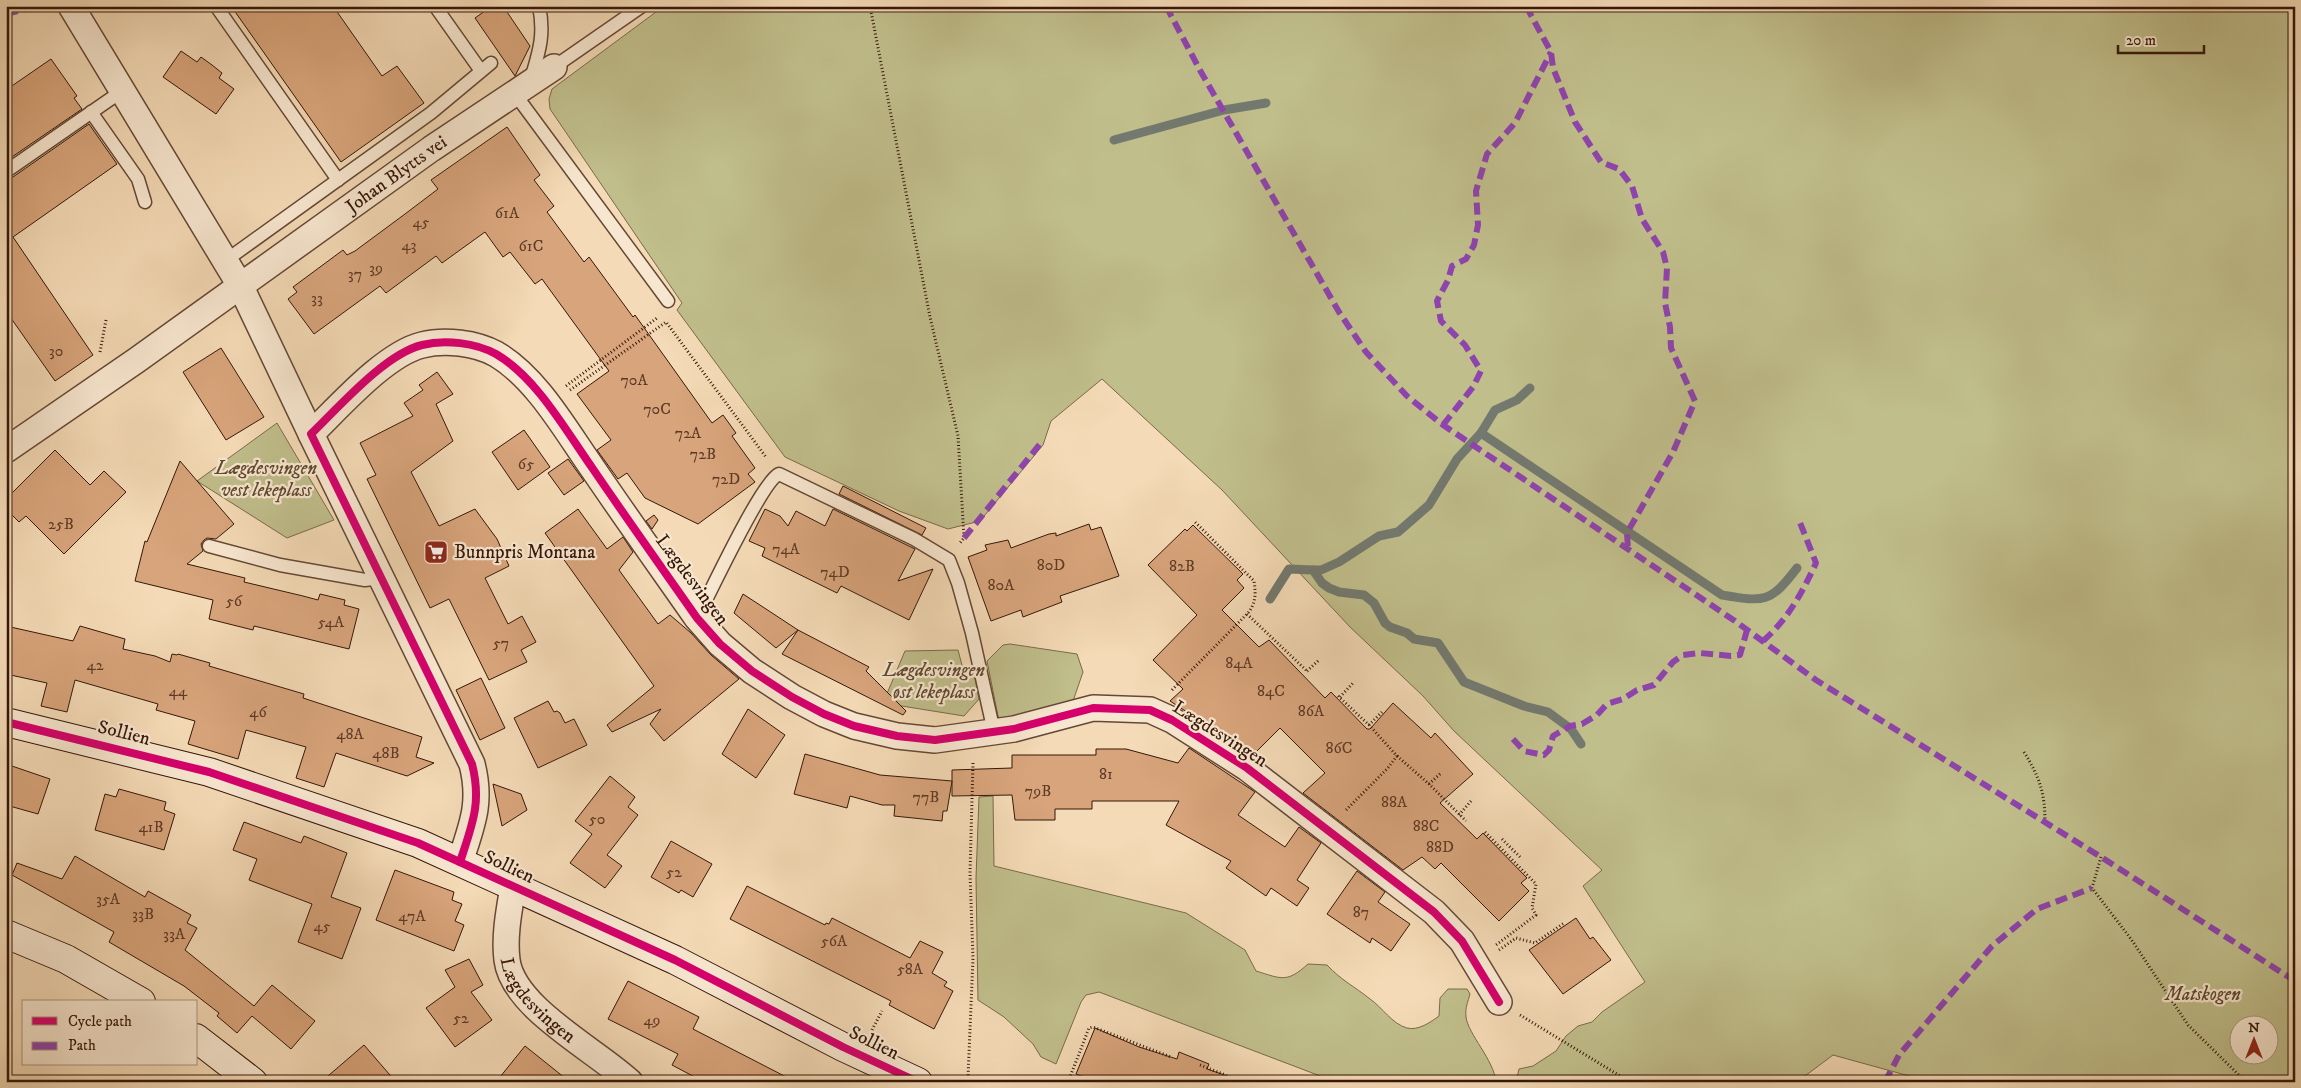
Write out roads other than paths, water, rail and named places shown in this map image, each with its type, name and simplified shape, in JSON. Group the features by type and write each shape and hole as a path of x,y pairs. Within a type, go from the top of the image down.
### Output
{"street":[{"path":"71,6 241,286 380,578 472,764 476,781 476,816 460,862"},
{"name":"Johan Blytts vei","path":"6,450 241,286 424,154 554,67"},
{"name":"Lægdesvingen","path":"311,434 373,375 397,356 422,345 446,343 472,345 496,354 522,373 547,405 697,618 720,644 752,671 792,698 854,726 897,736 935,740 1014,729 1093,708 1150,710 1172,720 1247,768 1434,912 1462,940 1499,1002"},
{"name":"Sollien","path":"6,722 209,772 418,843 675,960 844,1047 918,1082"},
{"name":"Lægdesvingen","path":"513,887 506,945 508,966 516,986 533,1005 630,1082"},
{"path":"6,934 66,959 138,1000"},
{"path":"198,1040 253,1082"}],"lane":[{"path":"216,6 338,180"},
{"path":"225,261 430,113 486,67 435,6"},
{"path":"540,6 544,26 541,46 522,88 668,301"},
{"path":"554,67 642,6"},
{"path":"8,170 122,91"},
{"path":"91,112 138,179 145,202"},
{"path":"697,618 760,496 774,476 779,474 914,539 948,560 958,583 972,633 983,733"},
{"path":"209,546 280,565 365,580 380,578"}],"waterway":[{"path":"1114,140 1224,110 1266,103"},
{"path":"1313,570 1321,570 1339,562 1379,536 1398,532 1429,505 1457,459 1481,433 1495,410 1517,400 1530,388"},
{"path":"1481,433 1722,595 1748,599 1766,597 1780,588 1797,568"},
{"path":"1270,599 1289,569 1313,570 1322,583 1329,588 1339,592 1364,595 1374,603 1385,623 1390,627 1407,633 1414,639 1438,643 1464,682 1524,706 1548,712 1571,729 1581,744"}],"place":[{"name":"Bunnpris Montana","path":"436,552"}],"park label":[{"name":"Lægdesvingen vest lekeplass","path":"266,479"},
{"name":"Lægdesvingen øst lekeplass","path":"934,681"},
{"name":"Matskogen","path":"2203,994"}]}
